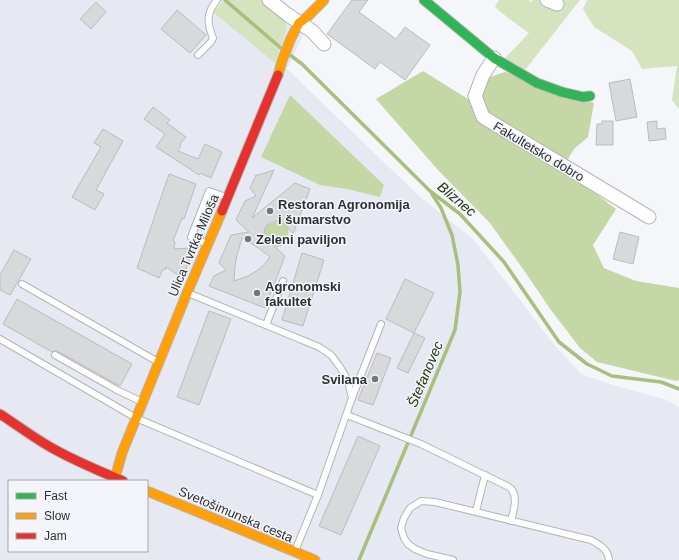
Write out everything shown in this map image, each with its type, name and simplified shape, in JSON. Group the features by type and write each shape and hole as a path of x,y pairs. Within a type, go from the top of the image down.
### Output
{"street":[{"path":"270,0 299,23 312,31 324,44"},
{"path":"299,23 324,0"},
{"path":"424,0 494,58 537,83 562,92 583,97 590,96"},
{"name":"Ulica Tvrtka Miloša","path":"119,480 122,453 187,293 277,79 291,38 299,23"},
{"name":"Fakultetsko dobro","path":"494,58 483,75 475,96 483,117 649,217"},
{"path":"0,414 34,437 60,452 119,480"},
{"name":"Svetošimunska cesta","path":"148,491 315,560"}],"lane":[{"path":"198,56 213,38 209,28 208,15 216,1"},
{"path":"208,244 191,238 209,191 227,198"},
{"path":"266,325 283,281"},
{"path":"22,284 159,362"},
{"path":"187,293 319,347 331,355 340,367 348,381 352,398"},
{"path":"294,552 318,495 352,398 382,324"},
{"path":"0,339 136,418 318,495"},
{"path":"55,355 117,390 143,402"},
{"path":"347,415 421,444 507,486 513,491 515,497 515,506 511,521"},
{"path":"476,511 485,475"},
{"path":"453,560 426,554 408,544 402,528 404,518 410,508 421,501 435,502 591,540 604,548 609,556 609,560"}],"shaded area":[{"name":"Agronomski fakultet","path":"0,0 262,0 304,33 287,69 419,196 473,239 556,347 581,374 613,385 664,399 679,407 679,560 0,560"}],"green space":[{"path":"225,0 262,0 285,19 287,28 275,63 213,12"},
{"path":"499,0 529,0 531,2 533,0 541,0 555,11 562,2 559,0 580,0 525,70 505,58 529,33 495,7"},
{"path":"587,0 679,0 679,109 672,100 677,66 642,69 632,51 594,27 583,9"},
{"path":"423,71 476,104 481,80 505,72 594,103 588,137 574,149 565,164 574,177 616,209 593,245 604,268 636,281 679,288 679,380 676,381 597,362 580,348 551,310 490,223 438,170 376,99"},
{"path":"290,95 384,185 380,197 347,189 320,185 261,157"},
{"path":"278,221 287,226 288,236 284,244 276,247 267,240 264,236 264,232 267,225"}],"building":[{"path":"352,0 368,0 359,12 396,39 405,27 430,45 405,80 380,62 375,69 327,34"},
{"path":"96,2 106,12 91,29 80,19"},
{"path":"177,10 206,35 190,53 161,29"},
{"path":"630,79 637,117 616,121 609,83"},
{"path":"153,107 170,120 167,123 186,137 180,144 181,145 178,151 198,159 205,144 222,152 211,178 200,173 199,175 156,147 165,134 144,119"},
{"path":"602,121 613,121 613,145 596,145 597,124 602,124"},
{"path":"657,121 657,129 665,128 666,139 649,141 647,122"},
{"path":"103,129 123,141 96,190 104,194 95,210 72,197 101,147 94,143"},
{"name":"Zeleni paviljon","path":"274,170 252,218 295,183 310,189 293,234 285,224 279,220 266,226 263,236 285,256 265,308 209,286 214,276 226,270 219,263 231,235 249,232 236,220 245,201 256,196 250,188 256,175","holes":["242,238 270,257 258,270 248,276 234,281 237,255"]},
{"path":"169,174 196,184 184,219 182,218 173,241 175,242 174,249 192,248 184,274 181,277 166,267 165,270 163,269 159,278 137,268"},
{"path":"620,232 639,237 633,264 613,259"},
{"path":"14,250 31,259 10,295 0,290 0,275"},
{"path":"302,253 324,260 303,326 282,320"},
{"path":"405,279 434,293 414,333 386,319"},
{"path":"17,299 132,364 120,386 57,351 52,352 3,324"},
{"path":"209,311 231,319 199,405 177,397"},
{"path":"414,333 425,338 408,373 397,368"},
{"name":"Svilana","path":"377,353 391,358 373,405 358,400"},
{"path":"358,436 380,446 341,535 319,526"}],"waterway":[{"name":"Bliznec","path":"225,0 282,49"},
{"name":"Bliznec","path":"290,55 302,64 430,191 460,214 504,262 559,342 587,364 612,376 661,382 679,389"},
{"name":"Štefanovec","path":"359,560 455,330 460,292 458,265 452,235 441,208 432,194"}],"traffic: fast":[{"path":"424,0 494,58 537,83 562,92 583,97 590,96"}],"traffic: slow":[{"path":"278,75 291,38 299,23 324,0"},
{"path":"115,478 122,453 222,211"},
{"path":"148,491 315,560"}],"traffic: jam":[{"path":"222,211 278,75"},
{"path":"0,414 61,453 121,480"}],"place":[{"name":"Restoran Agronomija i šumarstvo","path":"270,211"},
{"name":"Zeleni paviljon","path":"248,239"},
{"name":"Agronomski fakultet","path":"257,293"},
{"name":"Svilana","path":"375,379"}]}
